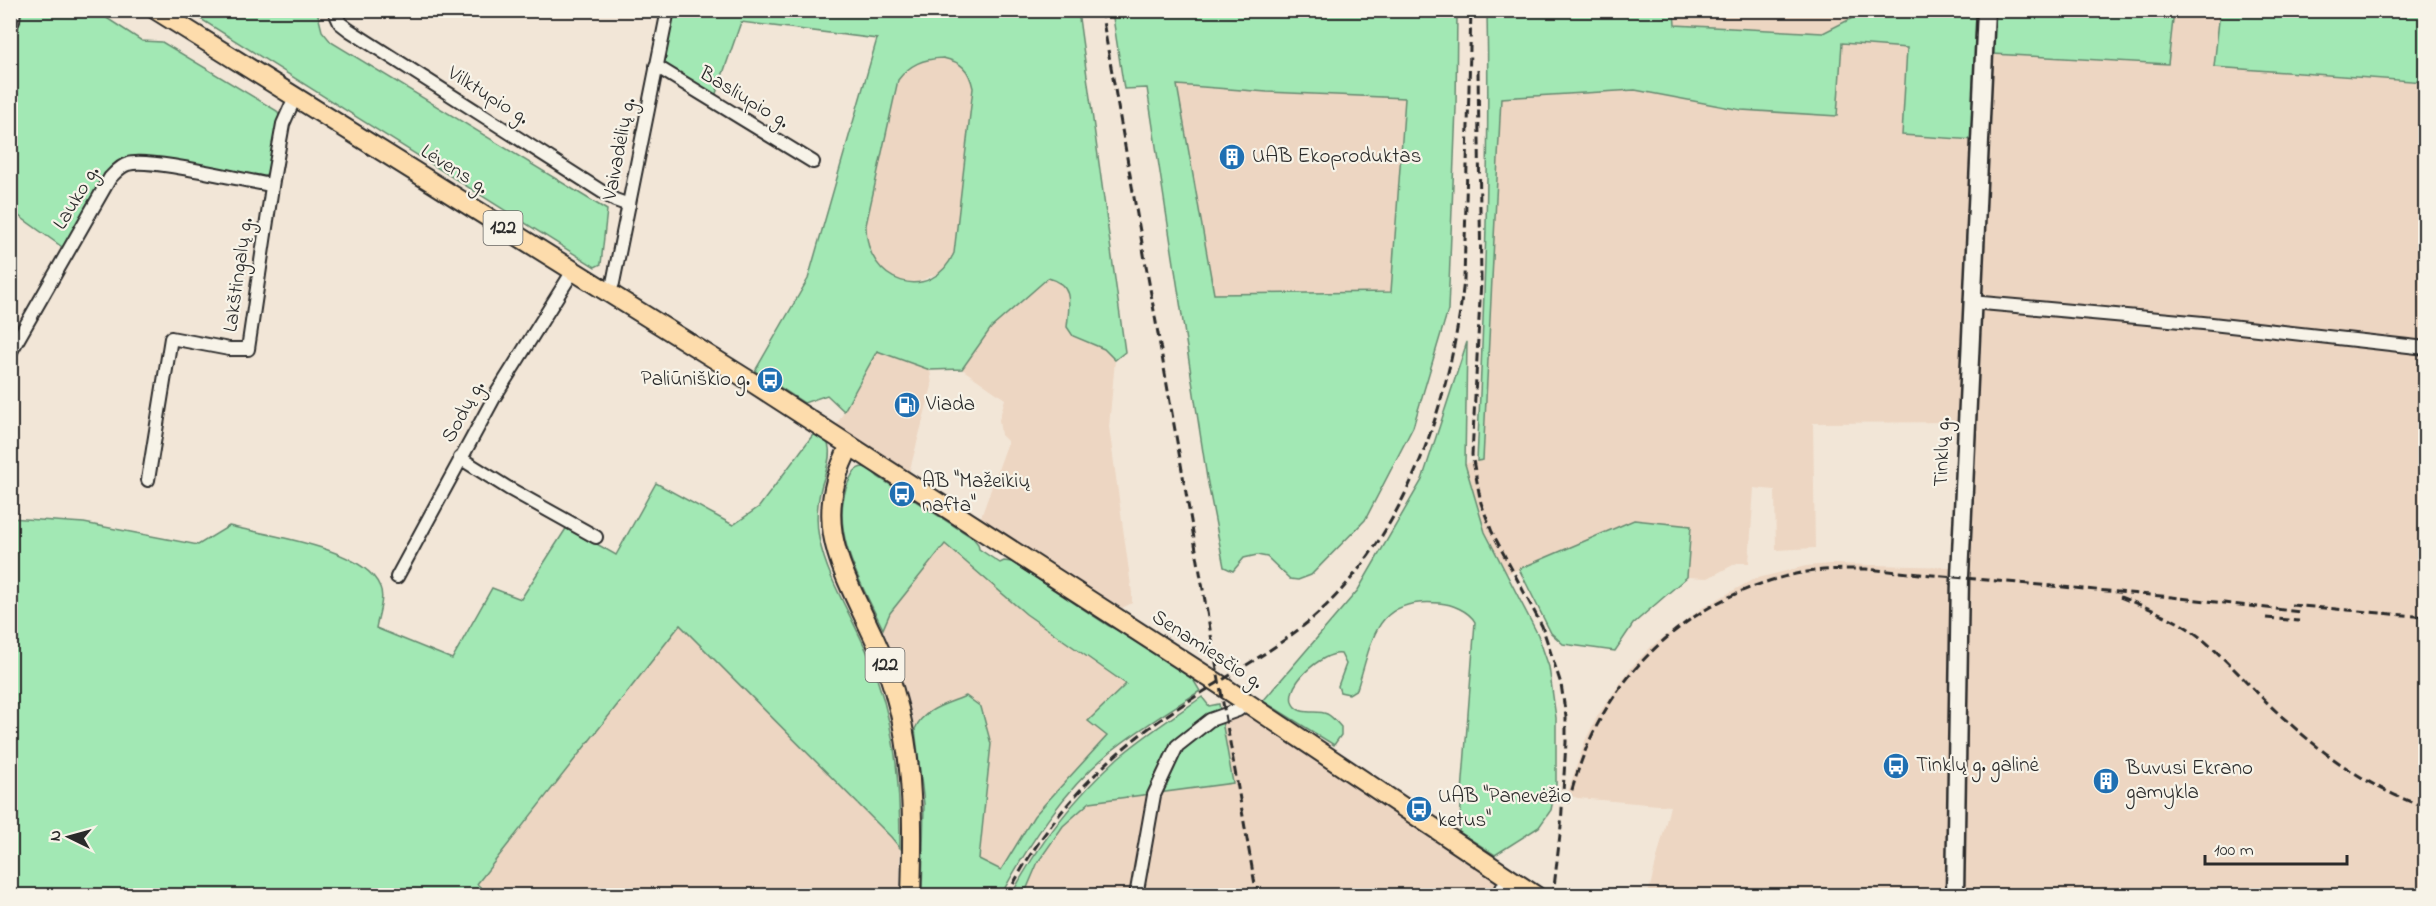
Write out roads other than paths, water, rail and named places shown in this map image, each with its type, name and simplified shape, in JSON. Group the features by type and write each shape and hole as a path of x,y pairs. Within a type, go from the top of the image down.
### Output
{"main road":[{"name":"Tinklų g.","path":"1955,896 1960,576 1986,10"},
{"name":"Lėvens g.","path":"158,11 850,446"},
{"name":"Senamiesčio g.","path":"850,446 1247,703 1536,896"},
{"name":"122","path":"850,446 835,481 830,521 832,538 840,567 888,674 905,735 913,804 911,896"}],"street":[{"path":"10,27 14,10"},
{"name":"Vilktupio g.","path":"333,10 340,23 349,30 615,200 629,205"},
{"name":"Vaivadėlių g.","path":"609,293 613,283 668,10"},
{"name":"Basliupio g.","path":"656,66 813,162"},
{"name":"Lakštingalų g.","path":"148,480 171,338 229,350 248,349 283,124 295,97"},
{"name":"Lauko g.","path":"10,353 110,178 117,170 128,164 154,164 272,185"},
{"name":"Sodų g.","path":"397,578 495,396 573,271"},
{"path":"1971,302 2204,323 2426,348"},
{"path":"460,458 508,488 596,537"},
{"path":"1136,896 1154,795 1177,746 1210,720 1238,710 1247,703"},
{"path":"2426,774 2426,791"},
{"path":"1498,896 1508,877"}],"railway":[{"path":"1101,10 1257,896"},
{"path":"1007,896 1051,825 1107,763 1168,714 1270,650 1308,622 1342,589 1371,552 1397,510 1418,466 1435,420 1458,326 1464,280 1471,10"},
{"path":"1478,70 1481,280 1472,455 1481,503 1492,532 1542,626 1561,684 1566,717 1566,742 1561,826 1553,896"},
{"path":"1568,803 1589,742 1606,710 1626,680 1650,653 1706,609 1772,580 1814,571 1866,569 2172,597 2301,612"},
{"path":"2120,597 2152,610 2192,631 2302,734 2352,772 2388,792 2426,807"},
{"path":"2291,605 2426,617"},
{"path":"2266,618 2299,621"}],"place":[{"name":"UAB Ekoproduktas","path":"1232,157"},
{"name":"Paliūniškio g.","path":"770,380"},
{"name":"Viada","path":"907,405"},
{"name":"AB \"Mažeikių nafta\"","path":"902,494"},
{"name":"Tinklų g. galinė","path":"1896,766"},
{"name":"Buvusi Ekrano gamykla","path":"2106,781"},
{"name":"UAB \"Panevėžio ketus\"","path":"1419,809"}]}
